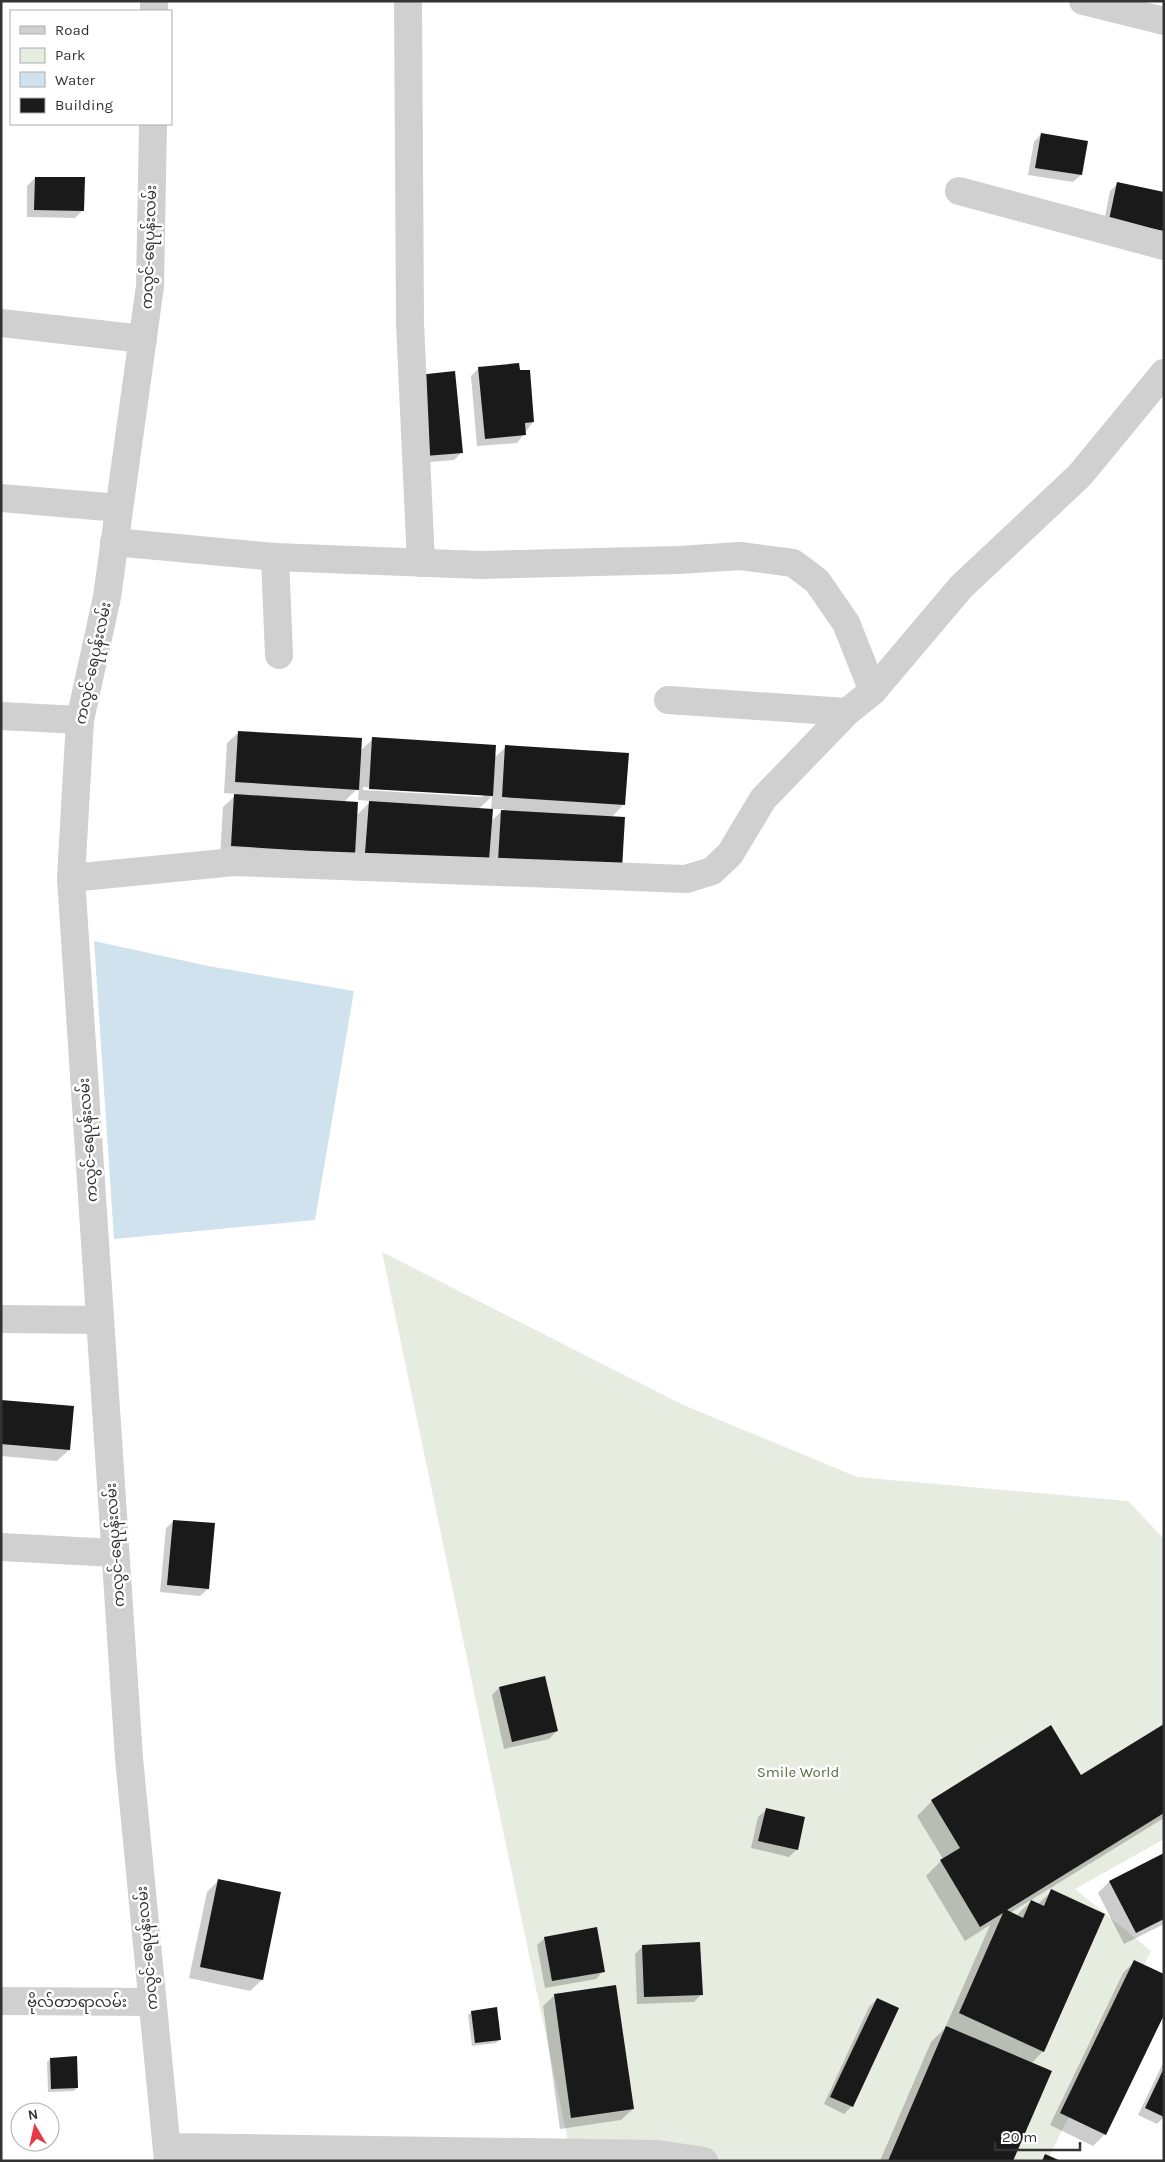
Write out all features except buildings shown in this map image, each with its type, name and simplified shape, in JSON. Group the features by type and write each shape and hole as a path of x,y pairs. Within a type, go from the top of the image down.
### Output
{"street":[{"path":"408,1 410,323 421,562"},
{"path":"1084,1 1150,13"},
{"name":"ကလွင်-ရေပုန်းလမ်း","path":"152,125 150,286 107,597 80,720 71,878 129,1758 167,2154"},
{"path":"959,191 1164,246"},
{"path":"1,323 143,339"},
{"path":"71,878 234,862 686,879 712,871 730,854 763,799 847,712 873,692 961,587 1080,475 1164,373"},
{"path":"1,498 119,508"},
{"path":"114,542 276,558 481,565 679,560 740,556 794,563 818,581 846,623 873,692"},
{"path":"276,558 279,655"},
{"path":"668,700 847,712"},
{"path":"1,716 80,720"},
{"path":"1,1319 100,1320"},
{"path":"1,1547 115,1552"},
{"name":"ဗိုလ်တာရာလမ်း","path":"1,2001 152,2002"},
{"path":"167,2154 658,2154 704,2161"}],"green space":[{"name":"Smile World","path":"382,1252 681,1404 857,1477 1128,1501 1164,1539 1164,1839 1075,1889 1151,1951 1047,2161 721,2161 568,2141"}],"water":[{"path":"94,941 208,966 354,991 315,1220 114,1239"}]}
